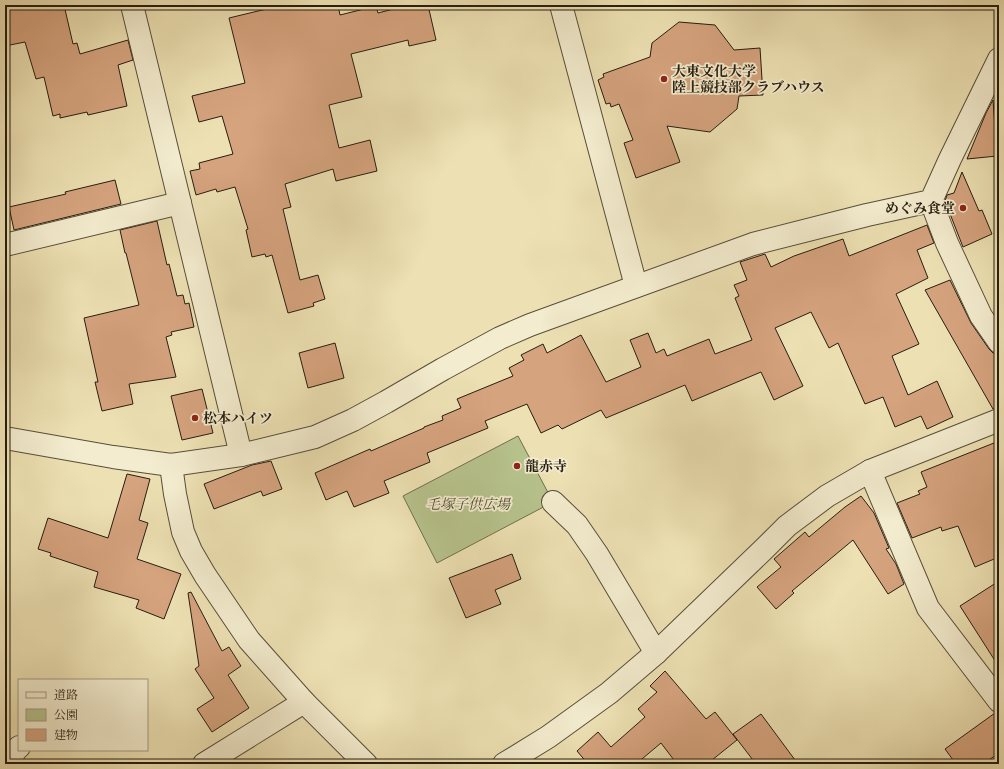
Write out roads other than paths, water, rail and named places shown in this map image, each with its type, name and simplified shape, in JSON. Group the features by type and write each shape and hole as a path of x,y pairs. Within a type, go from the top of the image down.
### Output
{"street":[{"path":"132,5 241,455"},
{"path":"561,5 636,286"},
{"path":"999,59 931,201 947,243 980,316 999,342"},
{"path":"5,438 113,457 171,465 241,455 315,437 353,420 500,338 530,325 753,244 931,201"},
{"path":"5,245 180,203"},
{"path":"504,764 548,737 609,693 656,653 787,526 827,496 870,471 999,420"},
{"path":"171,465 183,532 191,552 205,575 249,640 304,702 366,764"},
{"path":"870,471 928,608 999,701"},
{"path":"553,502 577,525 597,554 656,653"},
{"path":"204,764 304,702"}],"place":[{"name":"大東文化大学 陸上競技部クラブハウス","path":"664,79"},
{"name":"めぐみ食堂","path":"963,208"},
{"name":"松本ハイツ","path":"195,418"},
{"name":"龍赤寺","path":"517,466"}],"park label":[{"name":"毛塚子供広場","path":"468,504"}]}
